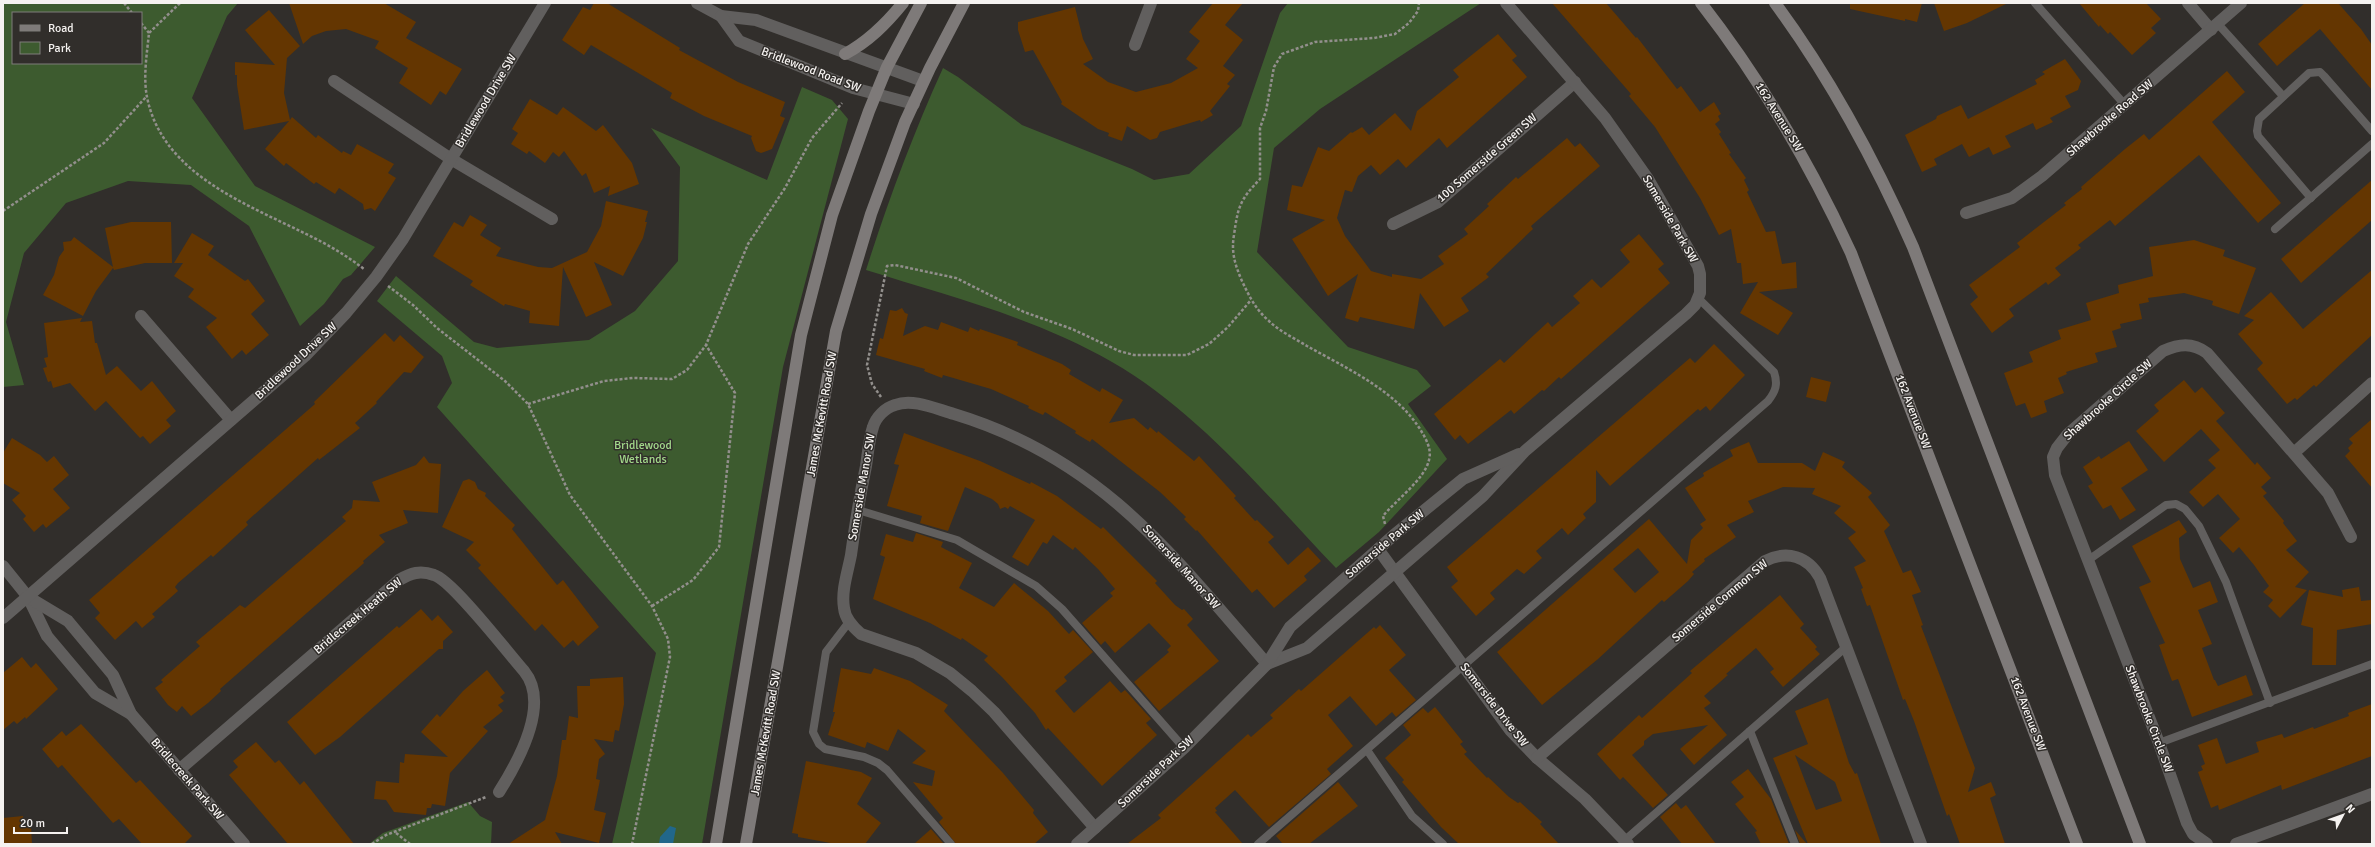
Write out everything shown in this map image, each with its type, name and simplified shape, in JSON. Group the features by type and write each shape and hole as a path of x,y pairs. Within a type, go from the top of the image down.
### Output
{"main road":[{"path":"845,54 868,40 886,24 903,3"},
{"path":"716,844 801,335 832,215 887,67 921,3"},
{"name":"James McKevitt Road SW","path":"746,844 836,331 871,214 924,81 964,3"},
{"name":"162 Avenue SW","path":"1701,3 1745,62 1785,125 1817,182 1851,253 2077,844"},
{"path":"1775,3 1844,106 1868,151 1913,247 2140,844"}],"street":[{"name":"Bridlewood Drive SW","path":"3,618 310,351 376,277 403,239 545,3"},
{"name":"Bridlewood Road SW","path":"697,3 721,16 756,20 845,54 887,67 924,81"},
{"path":"1135,45 1151,3"},
{"name":"Somerside Park SW","path":"1267,664 1307,648 1482,496 1526,451 1686,314 1698,298 1701,285 1700,274 1694,259 1648,179 1605,118 1506,3"},
{"path":"2188,3 2215,27"},
{"name":"Shawbrooke Road SW","path":"1966,213 2012,198 2042,176 2215,27 2233,6"},
{"name":"Bridlewood Road SW","path":"721,16 739,41 853,88 914,104"},
{"path":"334,81 451,159 552,219"},
{"name":"100 Somerside Green SW","path":"1393,224 1438,202 1575,82"},
{"path":"141,316 232,420"},
{"name":"Shawbrooke Circle SW","path":"2207,844 2193,834 2187,823 2158,743 2087,561 2054,474 2053,457 2056,448 2068,434 2163,351 2177,345 2190,345 2207,353 2294,452 2328,493 2351,537"},
{"path":"2294,452 2372,383"},
{"name":"Somerside Manor SW","path":"849,622 846,616 844,600 872,428 880,414 888,408 907,402 981,422 1045,452 1106,492 1159,541 1267,664"},
{"name":"Somerside Park SW","path":"1077,844 1184,748 1267,664 1290,627 1378,549 1463,479 1526,451"},
{"name":"Somerside Drive SW","path":"1378,549 1510,730 1537,758 1585,799 1627,842"},
{"name":"Somerside Common SW","path":"1537,758 1765,561 1773,557 1792,555 1804,559 1814,568 1921,844"},
{"path":"3,566 28,597"},
{"name":"Bridlecreek Heath SW","path":"179,770 399,580 412,573 425,572 446,581 524,671 534,687 534,705 526,741 516,766 499,792"},
{"name":"Bridlecreek Park SW","path":"28,597 46,636 95,693 131,714"},
{"name":"Bridlecreek Park SW","path":"28,597 68,621 113,675 131,714 244,844"},
{"path":"849,622 861,634 916,653 950,673 972,691 994,712 1095,828"},
{"path":"2236,844 2372,794"}],"lane":[{"path":"2035,3 2125,105"},
{"path":"2215,27 2283,96"},
{"path":"2311,198 2258,136 2257,131 2259,119 2310,73 2320,72 2372,131"},
{"path":"2274,229 2372,144"},
{"path":"1258,844 1768,400 1774,393 1777,382 1774,372 1698,298"},
{"path":"2087,561 2166,505 2176,504 2185,509 2199,526 2226,582 2270,703"},
{"path":"858,510 957,540 1036,586 1062,608 1184,748"},
{"path":"849,622 826,652 813,725 815,738 825,749 864,757 878,763 887,770 952,844"},
{"path":"1627,842 1750,731 1846,648"},
{"path":"2158,743 2270,703 2372,664"},
{"path":"1750,731 1795,844"},
{"path":"1366,750 1412,816 1443,844"}],"path":[{"path":"124,3 131,12"},
{"path":"149,33 180,3"},
{"path":"1385,527 1383,516 1414,483 1429,461 1430,450 1424,436 1414,420 1399,405 1373,385 1288,335 1269,321 1251,300 1238,271 1231,249 1237,216 1243,197 1260,179 1260,128 1266,111 1274,67 1282,54 1315,42 1374,38 1395,34 1409,23 1418,11 1419,3"},
{"path":"142,24 149,33 146,96 162,134 176,154 196,172 225,194 306,233 376,277 505,381 528,404 570,495 652,606 668,639 670,657 632,844"},
{"path":"3,211 84,158 104,143 146,96"},
{"path":"528,404 604,382 633,378 672,379 687,370 706,345 748,244 785,188 812,138 842,103"},
{"path":"888,408 872,384 866,365 887,266 895,265 956,278 1024,312 1072,329 1119,351 1134,355 1187,355 1210,344 1228,327 1251,300"},
{"path":"652,606 693,580 719,547 735,393 706,345"},
{"path":"372,844 386,835 499,792"},
{"path":"396,832 410,844"}],"green space":[{"path":"3,3 238,3 227,16 192,98 255,186 375,247 351,275 343,279 324,304 300,326 249,226 191,185 128,181 66,203 24,253 6,322 24,385 3,387"},
{"path":"1288,3 1481,3 1320,109 1274,148 1257,252 1348,347 1417,370 1431,386 1408,404 1447,459 1379,532 1336,568 1231,457 1174,405 1144,382 1083,346 1023,320 866,270 883,219 921,118 943,68 958,77 1022,125 1132,169 1154,180 1189,174 1241,126 1280,13"},
{"name":"Bridlewood Wetlands","path":"802,87 832,100 848,119 783,367 702,844 612,844 656,653 437,407 452,383 442,356 377,301 396,276 474,342 497,348 589,340 635,311 678,261 680,167 651,128 767,180"},
{"path":"468,802 480,816 492,822 491,844 369,844 383,833"}],"water":[{"path":"670,826 676,828 673,844 659,844 660,837"}],"building":[{"path":"289,3 384,3 416,22 406,38 462,69 446,95 440,91 431,105 399,83 408,68 375,48 379,41 346,29 326,31 312,36 303,44"},
{"path":"594,3 607,3 680,48 679,50 738,82 785,102 780,116 785,118 772,149 761,153 756,151 751,138 752,136 704,116 670,98 672,93 591,45 584,55 562,40 583,7 590,10"},
{"path":"1213,3 1243,3 1225,25 1243,40 1223,66 1235,75 1227,84 1230,86 1210,111 1213,115 1201,122 1200,120 1160,132 1157,138 1150,140 1127,126 1122,141 1108,136 1109,133 1098,129 1061,104 1062,102 1033,50 1025,52 1018,30 1018,22 1075,7 1083,39 1093,59 1083,64 1108,82 1136,92 1171,83 1198,68 1186,59 1200,41 1189,32"},
{"path":"1552,3 1606,3 1636,38 1637,37 1677,89 1681,86 1700,112 1714,102 1721,114 1718,116 1720,120 1715,124 1721,132 1719,134 1731,153 1729,154 1746,178 1744,180 1749,190 1747,192 1766,232 1775,231 1782,264 1796,262 1797,288 1759,292 1793,313 1778,335 1740,313 1758,282 1743,284 1741,263 1737,263 1731,229 1719,235 1700,198 1655,127 1629,96 1631,94"},
{"path":"1850,3 1922,3 1917,22 1905,19 1905,21 1850,9"},
{"path":"1934,3 2008,3 1967,23 1944,31"},
{"path":"2079,3 2146,3 2161,19 2151,28 2156,33 2132,55 2110,32 2108,34 2100,25 2099,27"},
{"path":"2305,3 2338,3 2361,29 2372,45 2372,90 2320,29 2277,66 2258,44"},
{"path":"269,10 300,46 287,58 284,93 290,120 292,117 316,138 318,135 342,153 343,151 351,155 357,144 394,164 388,173 396,178 375,211 371,208 364,210 363,204 339,188 335,194 316,182 314,184 286,163 284,166 265,149 289,121 244,130 237,85 237,75 235,75 235,62 275,65 245,30"},
{"path":"1498,34 1517,56 1512,60 1527,77 1447,148 1439,138 1406,168 1398,159 1380,175 1371,165 1358,176 1352,192 1345,190 1337,218 1345,236 1371,271 1392,277 1392,274 1421,279 1444,264 1438,256 1468,234 1464,229 1489,206 1487,204 1516,177 1518,179 1567,138 1575,147 1580,143 1600,166 1531,226 1533,229 1486,274 1489,277 1461,298 1469,311 1444,327 1420,293 1414,329 1360,317 1358,322 1345,318 1358,274 1328,296 1292,239 1325,220 1287,210 1292,185 1302,187 1318,147 1329,151 1351,132 1352,133 1362,127 1369,135 1395,113 1411,131 1417,111 1459,77 1453,70"},
{"path":"2065,59 2081,81 2078,90 2065,96 2071,107 2050,118 2053,122 2036,130 2033,123 2005,136 2011,147 1993,155 1989,147 1969,157 1962,144 1934,159 1937,165 1922,172 1905,135 1936,119 1937,116 1961,105 1968,119 2037,84 2035,80 2045,74 2042,72"},
{"path":"2227,71 2245,92 2212,122 2281,203 2258,223 2199,155 2115,226 2110,220 2078,245 2081,248 2055,268 2061,275 2048,285 2046,282 2009,309 2014,316 1992,333 1970,304 1978,297 1969,285 2020,247 2017,243 2066,205 2064,203 2082,189 2081,187 2125,149 2144,134 2149,140"},
{"path":"530,99 557,115 563,107 596,131 603,125 632,163 639,184 608,196 610,186 594,193 586,173 582,176 564,151 559,157 553,152 545,163 529,151 527,154 511,144 518,133 512,129"},
{"path":"2372,180 2372,220 2301,283 2281,259"},
{"path":"606,201 648,211 643,238 623,276 594,262 612,305 586,317 563,267 559,326 529,323 530,311 505,304 504,306 470,285 473,281 433,256 454,222 463,227 470,215 487,225 480,235 501,248 496,256 538,267 552,268 587,252 601,226"},
{"path":"131,222 171,222 172,263 145,263 114,270 113,268 96,291 83,316 43,295 54,275 59,257 64,250 63,242 71,241 74,237 113,267 105,228"},
{"path":"192,233 214,246 208,255 245,281 248,279 265,301 251,314 269,335 246,355 242,350 232,359 206,327 217,318 188,297 194,289 174,276 183,263 174,263"},
{"path":"1639,234 1664,264 1658,269 1670,283 1561,379 1559,377 1544,391 1542,390 1514,414 1511,410 1468,444 1460,435 1455,440 1434,414 1500,359 1504,363 1548,322 1552,327 1580,303 1573,296 1592,279 1601,288 1630,262 1620,250"},
{"path":"2194,240 2225,250 2223,256 2256,268 2239,314 2212,305 2213,301 2184,293 2148,298 2149,302 2139,304 2142,319 2120,324 2121,328 2112,331 2117,347 2095,353 2098,362 2066,372 2067,374 2058,378 2064,393 2044,401 2047,412 2031,418 2025,403 2016,406 2004,373 2033,362 2029,352 2061,339 2058,330 2091,320 2086,303 2119,293 2118,285 2153,276 2149,247"},
{"path":"2372,270 2372,335 2316,387 2314,385 2297,400 2295,398 2287,404 2257,369 2263,363 2238,334 2254,320 2244,316 2271,292 2303,329"},
{"path":"902,308 905,313 908,314 903,336 925,326 938,330 941,322 968,332 970,327 979,331 980,329 1018,342 1017,345 1062,364 1071,370 1069,374 1100,392 1102,388 1123,400 1109,423 1134,418 1148,430 1150,427 1157,433 1158,431 1194,461 1199,456 1236,496 1234,498 1255,521 1257,520 1274,537 1268,542 1288,565 1308,547 1321,561 1304,576 1307,580 1274,608 1257,589 1252,593 1197,530 1196,531 1184,519 1186,517 1160,492 1092,439 1090,442 1075,433 1076,431 1045,412 1043,415 1028,408 1029,406 991,389 943,375 942,378 924,371 925,369 876,355 880,338 883,339 890,310 896,311"},
{"path":"82,318 80,322 92,321 95,343 97,343 106,375 117,366 141,391 152,381 176,411 166,420 171,426 150,444 143,436 140,438 106,401 95,411 70,383 53,388 51,381 48,382 43,368 47,367 44,358 48,357 44,323"},
{"path":"385,333 394,342 400,335 424,357 411,373 404,372 376,402 377,403 355,423 360,428 319,460 318,458 246,522 248,525 213,557 211,555 178,583 175,587 178,591 152,614 155,617 142,628 136,621 115,640 95,618 100,613 89,600 315,404 314,402"},
{"path":"1714,344 1745,375 1710,411 1706,406 1700,411 1698,409 1610,486 1596,470 1596,502 1583,514 1586,518 1568,535 1562,528 1536,551 1542,558 1524,574 1517,569 1490,593 1495,599 1476,616 1451,587 1458,581 1447,567 1690,358 1695,363"},
{"path":"1811,377 1831,382 1826,402 1806,397"},
{"path":"2184,380 2195,393 2202,387 2225,413 2216,421 2255,465 2257,462 2271,478 2261,487 2267,493 2263,496 2284,521 2283,523 2297,541 2286,550 2309,572 2295,587 2307,590 2280,618 2268,606 2273,600 2263,592 2269,586 2254,565 2239,547 2233,553 2219,538 2240,519 2218,494 2203,507 2189,492 2216,468 2208,460 2220,450 2201,429 2164,462 2136,431 2159,411 2154,405"},
{"path":"2372,419 2372,488 2345,456 2350,451 2348,448 2353,443 2349,439"},
{"path":"904,433 980,461 1030,484 1031,482 1057,496 1101,529 1103,527 1157,581 1155,583 1175,605 1182,610 1184,609 1193,619 1187,625 1219,661 1159,711 1134,682 1169,652 1167,650 1171,646 1149,623 1115,653 1105,641 1101,645 1082,623 1113,596 1110,593 1115,589 1098,569 1075,547 1073,550 1053,535 1047,544 1043,542 1028,566 1012,557 1035,520 1010,506 1008,509 1005,507 1000,509 998,504 992,499 965,487 948,531 920,523 922,516 887,506 899,465 894,464"},
{"path":"12,438 40,455 47,462 54,456 69,475 53,489 70,508 46,528 43,524 34,532 23,519 26,516 12,500 20,493 3,483 3,453"},
{"path":"2129,441 2148,470 2121,488 2136,510 2120,520 2111,505 2103,509 2088,486 2093,483 2083,467 2099,456 2101,459"},
{"path":"1749,442 1758,463 1802,463 1815,471 1823,452 1845,462 1842,467 1872,493 1868,497 1890,525 1884,531 1903,573 1911,570 1921,592 1912,595 1923,625 1921,626 1975,768 1968,792 1991,782 1996,795 1990,798 2005,844 1960,844 1949,814 1947,816 1914,721 1905,699 1903,700 1870,605 1867,606 1861,589 1863,588 1854,567 1866,561 1848,538 1856,532 1834,513 1841,506 1812,494 1815,488 1783,487 1748,501 1754,512 1727,525 1736,537 1704,559 1705,561 1692,572 1694,574 1688,581 1664,602 1662,600 1598,659 1542,705 1497,652 1649,519 1687,564 1691,540 1703,528 1700,524 1706,520 1685,488 1704,476 1703,473 1733,456 1730,450","holes":["1638,548 1659,572 1635,593 1613,569"]},
{"path":"424,456 429,463 441,464 438,513 403,510 408,523 379,535 385,542 363,561 364,563 220,689 221,691 208,703 191,716 182,706 177,712 168,705 155,688 163,682 161,680 200,646 196,642 240,605 245,608 346,521 342,517 352,508 353,500 380,502 372,482 416,465"},
{"path":"469,479 475,482 478,489 486,493 485,496 515,525 512,529 557,585 563,580 599,627 578,646 573,640 564,648 542,624 535,631 478,568 481,565 466,550 474,542 442,527 463,481"},
{"path":"2179,520 2187,532 2179,538 2180,559 2193,588 2210,581 2218,602 2198,610 2212,644 2202,648 2214,680 2218,686 2246,675 2253,695 2192,717 2178,679 2172,681 2166,665 2159,645 2165,643 2139,587 2151,582 2132,546"},
{"path":"916,533 943,542 941,547 972,563 959,588 994,607 1014,583 1048,611 1069,634 1073,630 1093,652 1064,677 1067,681 1055,691 1074,713 1110,681 1121,693 1125,690 1151,719 1146,723 1157,735 1102,786 1048,728 1046,730 1035,713 984,660 988,656 962,638 961,640 930,623 873,599 885,557 880,555 886,534 913,542"},
{"path":"2359,587 2361,601 2371,600 2372,624 2337,630 2336,665 2312,665 2313,628 2301,625 2309,590 2343,597 2342,590"},
{"path":"1780,595 1804,624 1800,628 1817,647 1815,649 1820,654 1783,687 1770,672 1774,669 1756,648 1726,674 1728,675 1704,696 1711,703 1704,708 1727,735 1694,765 1680,749 1708,725 1653,734 1644,741 1644,745 1632,755 1668,795 1653,808 1623,777 1620,780 1597,754 1639,715 1642,718 1692,673 1690,671"},
{"path":"421,609 432,621 438,615 453,632 443,641 443,649 439,649 340,737 315,755 287,722 397,626 399,628"},
{"path":"1380,625 1406,655 1389,670 1416,700 1396,717 1392,712 1376,726 1350,696 1328,715 1353,746 1327,769 1331,774 1269,827 1235,790 1215,808 1217,811 1215,812 1243,844 1127,844 1161,818 1158,815 1248,734 1251,737 1273,718 1270,715 1299,689 1301,691 1374,627 1376,629"},
{"path":"22,657 31,668 36,663 58,689 26,719 25,717 17,724 14,721 3,730 3,673"},
{"path":"841,668 871,674 874,668 910,681 948,705 944,711 1003,773 1034,810 1033,813 1048,832 1034,844 956,844 939,822 943,818 913,782 932,786 935,771 912,763 926,751 898,729 888,751 867,742 865,748 828,735 835,712 833,712"},
{"path":"487,670 505,693 500,697 504,701 498,705 503,711 483,727 488,731 450,773 445,806 432,804 431,808 427,808 426,815 394,812 386,800 374,799 376,781 399,783 400,762 404,763 405,754 448,757 421,732 437,714 440,717 463,691"},
{"path":"623,677 624,704 619,731 615,730 613,742 594,739 605,754 599,759 596,779 600,780 594,810 606,813 599,843 555,832 562,844 508,844 545,820 557,776 562,740 566,740 569,716 578,718 577,686 590,686 590,679"},
{"path":"1828,698 1849,763 1855,774 1857,773 1881,844 1808,844 1773,758 1808,744 1795,711","holes":["1795,755 1835,782 1842,801 1816,810"]},
{"path":"2372,704 2372,756 2282,790 2281,785 2219,810 2218,805 2211,808 2198,772 2203,770 2201,766 2205,764 2198,745 2217,738 2226,764 2259,752 2256,742 2282,734 2284,738 2313,727 2314,729 2349,716 2348,713"},
{"path":"1435,707 1463,742 1460,744 1467,752 1464,754 1487,778 1488,777 1509,797 1518,803 1520,802 1542,822 1540,824 1559,844 1459,844 1441,827 1402,782 1404,780 1385,758 1411,735 1403,725 1423,708 1428,713"},
{"path":"81,724 136,783 140,780 192,836 184,844 142,844 119,819 113,823 62,765 58,768 42,749 62,731 66,736"},
{"path":"256,742 275,763 279,760 300,785 304,781 354,844 288,844 229,775 238,767 233,761"},
{"path":"806,761 861,772 872,778 857,804 881,823 865,844 836,844 798,837 798,834 792,833"},
{"path":"1748,769 1771,799 1789,844 1761,844 1755,832 1757,831 1735,804 1744,797 1731,782"},
{"path":"1338,782 1358,806 1309,844 1283,844 1276,836"},
{"path":"1676,803 1681,809 1686,805 1716,844 1682,844 1660,817"},
{"path":"23,816 24,827 31,826 32,844 3,844 3,818"},
{"path":"931,829 944,844 914,844"},
{"path":"1795,830 1807,844 1800,844"}]}
